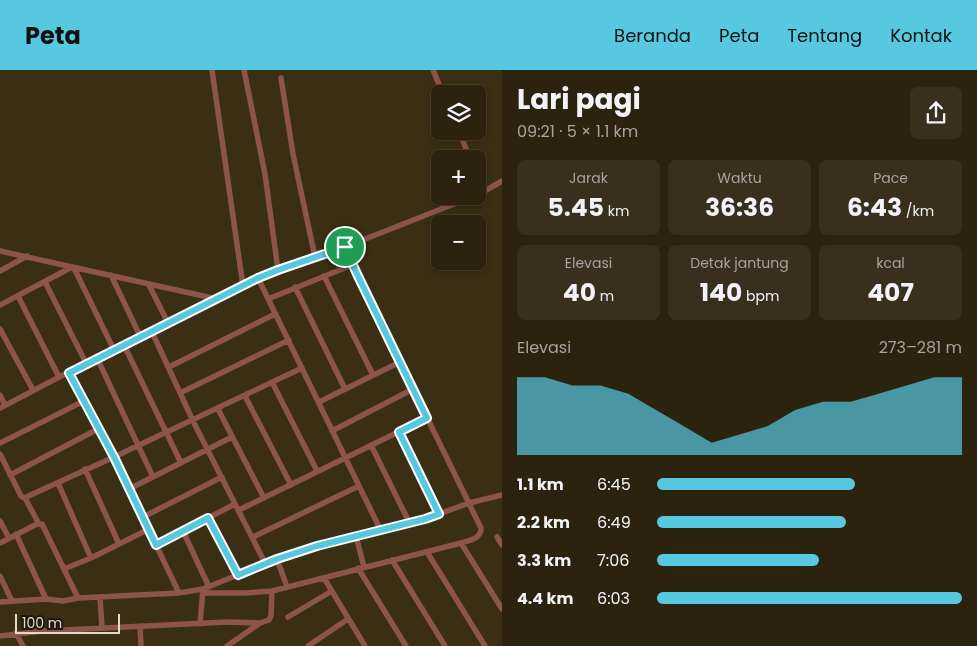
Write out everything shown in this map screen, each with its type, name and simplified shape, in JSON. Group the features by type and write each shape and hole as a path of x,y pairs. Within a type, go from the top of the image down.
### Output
{"street":[{"path":"212,70 243,286"},
{"path":"244,70 265,174 278,270"},
{"path":"433,70 439,85"},
{"path":"281,78 293,154 315,257"},
{"path":"486,191 502,181"},
{"path":"0,395 3,407 86,363 258,278 453,205"},
{"path":"0,602 46,599 64,601 78,598 205,590 245,593 272,591 476,538 481,532 481,528 352,265 345,247"},
{"path":"0,251 217,299"},
{"path":"0,271 28,256"},
{"path":"268,299 352,265"},
{"path":"0,305 73,268"},
{"path":"73,268 114,350"},
{"path":"111,275 140,336"},
{"path":"324,276 373,375"},
{"path":"258,278 380,529"},
{"path":"45,282 86,363"},
{"path":"149,285 168,323"},
{"path":"294,287 345,389"},
{"path":"18,296 59,377"},
{"path":"169,368 275,314"},
{"path":"0,329 33,390"},
{"path":"152,332 193,420 265,563"},
{"path":"180,393 289,340"},
{"path":"124,345 181,463"},
{"path":"96,358 153,477"},
{"path":"319,402 400,362"},
{"path":"25,498 302,368"},
{"path":"69,373 114,457 179,593"},
{"path":"272,382 318,471"},
{"path":"332,431 413,389"},
{"path":"245,396 291,484"},
{"path":"0,443 84,401"},
{"path":"218,409 264,498"},
{"path":"239,510 427,418"},
{"path":"10,475 98,429"},
{"path":"399,432 439,514"},
{"path":"129,489 232,437"},
{"path":"371,445 409,522"},
{"path":"0,454 39,524 44,526 78,598"},
{"path":"85,470 119,544"},
{"path":"143,517 222,477"},
{"path":"58,483 91,558"},
{"path":"253,538 358,486"},
{"path":"205,590 265,563 317,546 425,519 502,495"},
{"path":"156,545 235,504"},
{"path":"208,518 238,575"},
{"path":"0,521 9,538"},
{"path":"0,543 39,524"},
{"path":"64,569 91,558 149,529"},
{"path":"183,531 205,590 200,624"},
{"path":"16,534 46,599"},
{"path":"356,536 361,568 406,646"},
{"path":"497,537 502,545"},
{"path":"461,543 502,609"},
{"path":"427,552 485,646"},
{"path":"277,559 287,587"},
{"path":"392,560 445,646"},
{"path":"0,576 12,601"},
{"path":"324,578 365,646"},
{"path":"0,636 16,633 140,626 267,622 270,618 272,591"},
{"path":"288,617 332,591"},
{"path":"100,597 102,628"},
{"path":"308,646 348,618"},
{"path":"227,646 260,622"},
{"path":"140,626 141,646"},
{"path":"16,633 23,646"}],"route":[{"path":"345,247 427,418 399,432 439,514 317,546 265,563 238,575 208,518 156,545 114,457 69,373 258,278 345,247"}]}
